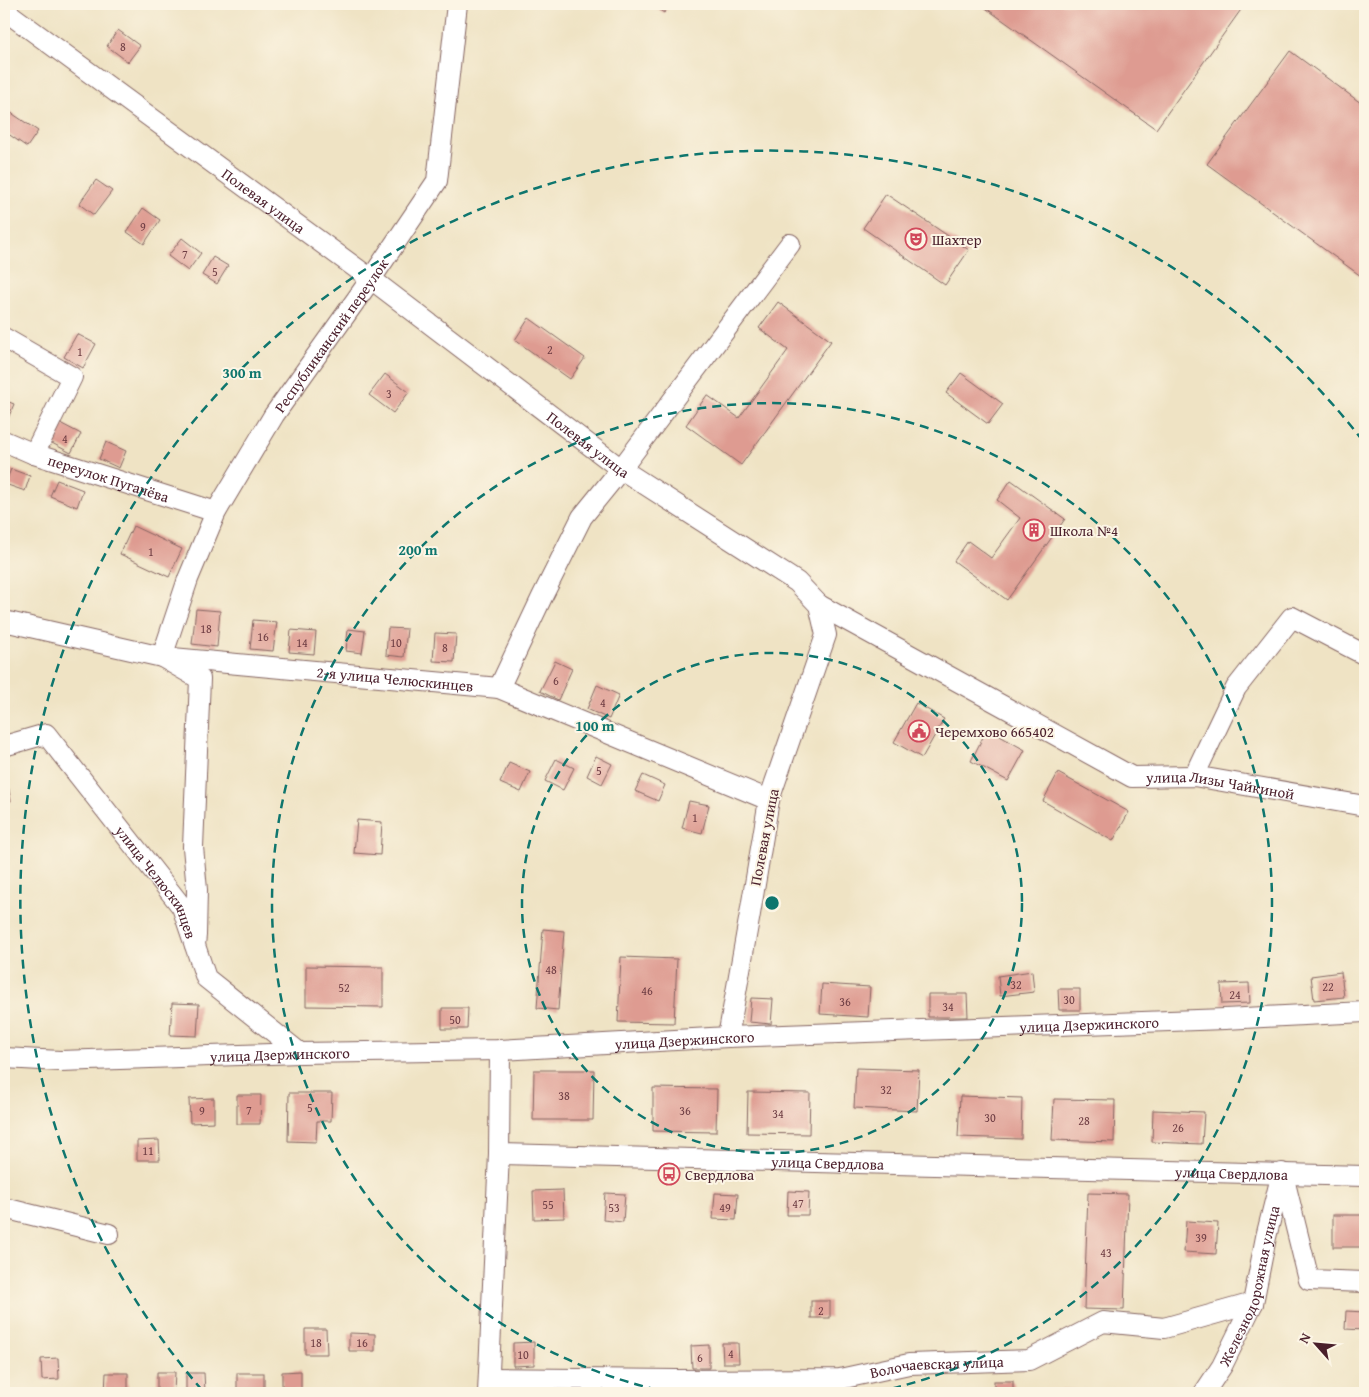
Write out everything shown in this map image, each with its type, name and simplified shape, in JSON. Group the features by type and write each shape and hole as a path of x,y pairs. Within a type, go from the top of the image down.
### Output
{"street":[{"name":"Республиканский переулок","path":"162,657 188,579 216,512 274,415 371,279 437,181 457,4"},
{"name":"Полевая улица","path":"4,10 371,279 621,469 798,582 819,605 826,635 768,800 728,1037"},
{"path":"499,688 582,517 621,469 790,244"},
{"path":"4,338 72,377 34,454"},
{"name":"переулок Пугачёва","path":"4,441 34,454 216,512"},
{"name":"улица Лизы Чайкиной","path":"819,605 1132,777 1194,776 1365,806"},
{"path":"1194,776 1236,688 1292,617 1365,654"},
{"name":"2-я улица Челюскинцев","path":"4,621 162,657 499,688 768,800"},
{"path":"162,657 200,679 193,847 197,890 195,945"},
{"name":"улица Челюскинцев","path":"4,746 46,734 182,907 206,978 300,1053"},
{"name":"улица Дзержинского","path":"4,1058 60,1061 300,1053 500,1050 728,1037 1365,1012"},
{"path":"488,1386 499,1154 500,1050"},
{"name":"улица Свердлова","path":"499,1154 1365,1176"},
{"path":"1282,1173 1309,1280 1365,1282"},
{"name":"Железнодорожная улица","path":"1204,1393 1222,1366 1253,1303 1266,1236 1282,1173"},
{"path":"4,1208 109,1234"},
{"name":"Волочаевская улица","path":"488,1386 677,1380 840,1379 909,1364 1029,1360 1103,1322 1164,1328 1253,1303"}],"building":[{"path":"651,4 670,4 664,13"},
{"path":"980,4 1245,4 1156,129"},
{"path":"118,30 140,46 128,62 107,46"},
{"path":"1290,51 1365,106 1365,279 1207,164"},
{"path":"4,108 38,131 27,147 4,131"},
{"path":"96,180 112,191 94,215 79,204"},
{"name":"Шахтер","path":"886,194 969,250 945,285 863,228"},
{"path":"143,208 160,220 144,244 127,232"},
{"path":"182,238 201,253 188,271 168,256"},
{"path":"213,257 228,266 217,284 202,275"},
{"path":"778,302 831,341 741,465 686,425 707,395 739,418 788,350 759,328"},
{"path":"529,318 585,358 570,379 515,340"},
{"path":"77,334 96,344 83,368 64,357"},
{"path":"961,373 1003,404 988,424 946,393"},
{"path":"385,374 409,392 393,413 369,395"},
{"path":"4,400 14,404 4,428"},
{"path":"60,423 81,434 71,453 50,442"},
{"path":"106,442 126,451 119,468 99,459"},
{"path":"11,469 30,476 25,491 5,484"},
{"path":"57,480 83,490 77,507 50,496"},
{"name":"Школа №4","path":"1011,480 1065,519 1007,600 954,561 968,541 991,558 1020,518 997,500"},
{"path":"133,526 182,549 169,577 120,554"},
{"path":"196,609 220,611 217,647 192,644"},
{"path":"253,620 277,622 273,651 250,649"},
{"path":"388,628 407,629 404,657 386,655"},
{"path":"348,629 365,631 362,653 346,651"},
{"path":"291,630 316,632 314,654 289,652"},
{"path":"435,633 456,634 454,662 433,661"},
{"path":"555,661 572,669 558,700 540,691"},
{"path":"597,685 619,695 609,719 587,709"},
{"name":"Черемхово 665402","path":"916,703 944,719 922,758 894,742"},
{"path":"987,729 1025,750 1008,781 971,761"},
{"path":"596,756 612,764 602,784 587,776"},
{"path":"556,759 574,768 563,790 545,781"},
{"path":"509,763 530,772 521,792 500,783"},
{"path":"1058,773 1129,812 1113,841 1043,801"},
{"path":"643,775 665,785 658,801 635,791"},
{"path":"7,780 11,801 4,802 4,781"},
{"path":"689,801 709,805 702,833 682,828"},
{"path":"357,820 382,822 380,855 354,853"},
{"path":"543,929 564,931 558,1010 537,1008"},
{"path":"621,957 677,959 674,1023 618,1022"},
{"path":"306,966 383,967 383,1007 306,1006"},
{"path":"1032,971 1034,992 1000,996 998,976"},
{"path":"1341,972 1344,997 1314,1000 1311,976"},
{"path":"1249,983 1250,1003 1222,1004 1221,984"},
{"path":"822,984 870,987 868,1017 820,1014"},
{"path":"1058,989 1080,989 1080,1010 1059,1010"},
{"path":"928,994 967,994 968,1017 928,1017"},
{"path":"751,998 773,999 771,1024 749,1022"},
{"path":"172,1003 199,1004 197,1036 170,1035"},
{"path":"442,1008 468,1008 467,1029 442,1029"},
{"path":"856,1068 919,1070 917,1111 854,1108"},
{"path":"534,1070 594,1070 593,1120 533,1120"},
{"path":"653,1088 717,1089 716,1132 653,1131"},
{"path":"748,1092 810,1093 809,1134 747,1133"},
{"path":"289,1093 332,1093 331,1121 317,1121 316,1142 288,1141"},
{"path":"237,1095 261,1095 260,1124 237,1124"},
{"path":"960,1096 1022,1098 1021,1139 958,1137"},
{"path":"214,1098 214,1122 190,1123 189,1099"},
{"path":"1054,1099 1115,1100 1114,1142 1052,1140"},
{"path":"1153,1110 1204,1112 1202,1144 1152,1142"},
{"path":"159,1140 160,1160 137,1160 137,1141"},
{"path":"563,1190 564,1218 534,1219 533,1191"},
{"path":"788,1191 809,1192 808,1215 787,1215"},
{"path":"605,1193 625,1194 623,1222 603,1220"},
{"path":"715,1193 738,1194 736,1220 713,1219"},
{"path":"1088,1193 1128,1194 1124,1310 1084,1309"},
{"path":"1333,1215 1365,1215 1365,1247 1333,1247"},
{"path":"1186,1221 1218,1223 1216,1254 1184,1252"},
{"path":"811,1301 830,1301 830,1318 811,1318"},
{"path":"1346,1311 1365,1312 1365,1330 1345,1329"},
{"path":"305,1329 326,1329 327,1354 305,1354"},
{"path":"349,1333 375,1334 375,1351 349,1351"},
{"path":"534,1342 534,1365 513,1366 513,1343"},
{"path":"722,1343 738,1343 739,1363 723,1363"},
{"path":"709,1345 709,1368 692,1368 691,1346"},
{"path":"58,1358 59,1379 42,1380 41,1359"},
{"path":"301,1371 301,1390 282,1391 282,1372"},
{"path":"157,1372 175,1372 174,1393 157,1393"},
{"path":"106,1373 128,1373 128,1393 105,1393"},
{"path":"186,1373 204,1373 205,1392 186,1393"},
{"path":"237,1373 264,1373 264,1393 237,1393"},
{"path":"994,1381 1013,1381 1013,1393 994,1393"},
{"path":"1061,1389 1079,1390 1079,1393 1061,1393"}],"place":[{"name":"Шахтер","path":"916,239"},
{"name":"Школа №4","path":"1034,530"},
{"name":"Черемхово 665402","path":"919,731"},
{"name":"Свердлова","path":"669,1174"}]}
